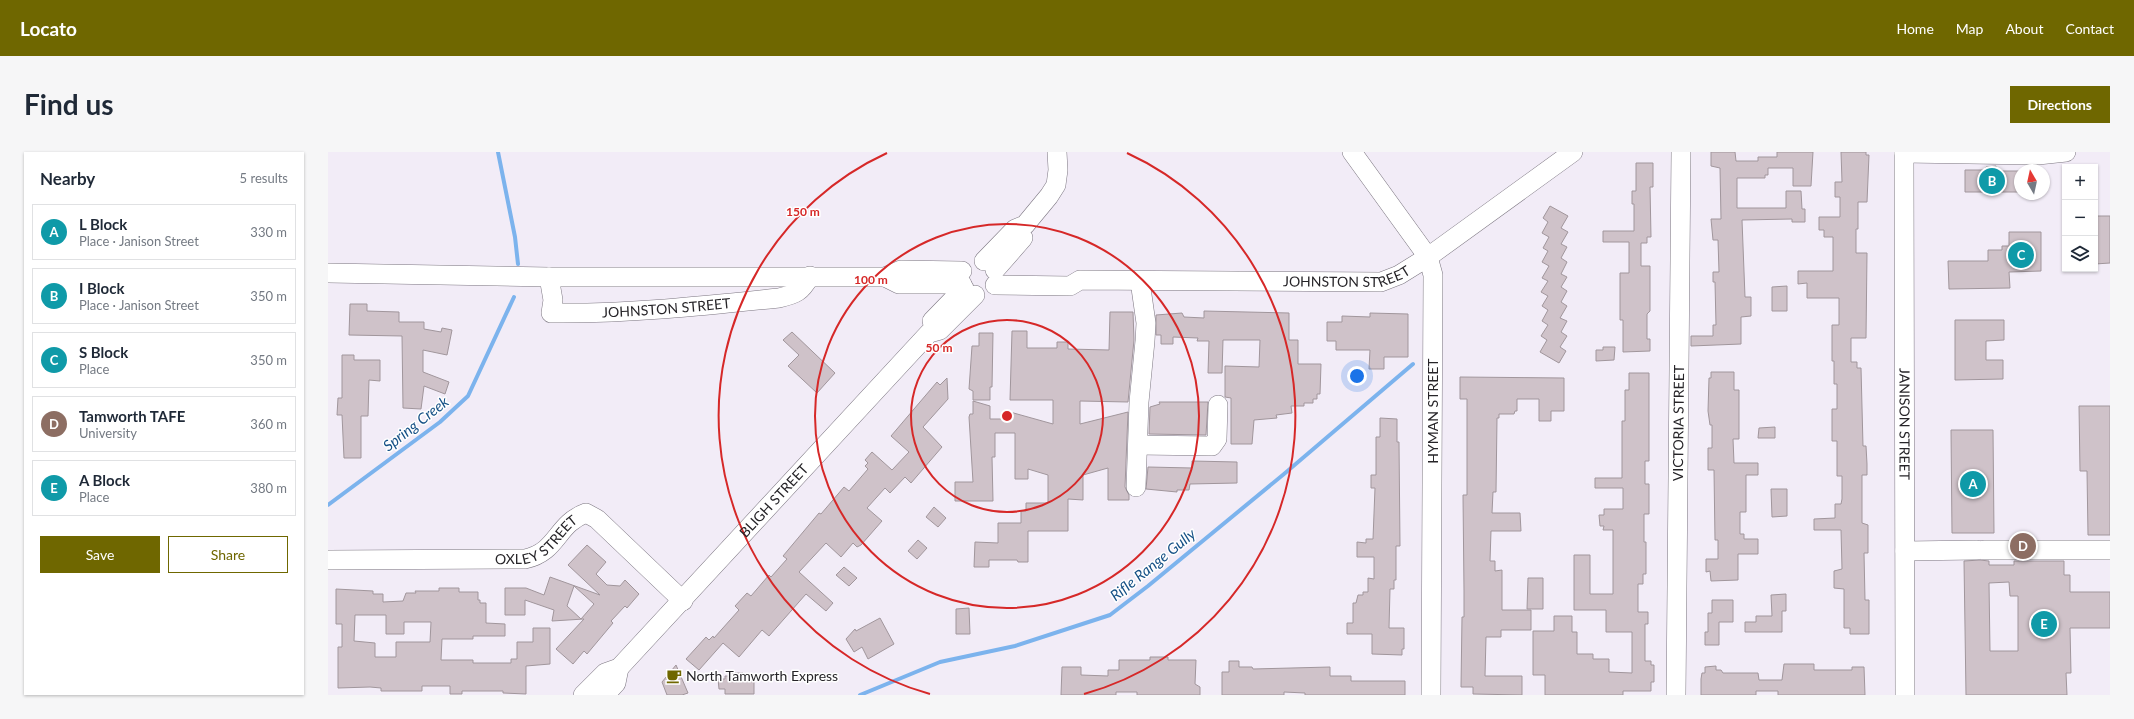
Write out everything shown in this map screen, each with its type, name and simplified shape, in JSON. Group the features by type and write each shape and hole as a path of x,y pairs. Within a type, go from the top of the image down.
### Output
{"street":[{"name":"HYMAN STREET","path":"1352,152 1428,258 1433,275 1434,328 1431,695"},
{"name":"JOHNSTON STREET","path":"993,272 1070,274 1080,280 1381,282 1399,275 1428,258 1573,152"},
{"name":"VICTORIA STREET","path":"1676,695 1681,152"},
{"path":"1904,153 2038,155 2066,152"},
{"name":"JANISON STREET","path":"1904,153 1905,695"},
{"path":"993,272 974,260 969,263 966,284 989,292 993,272 1025,236 1025,225 1049,196 1056,185 1058,161"},
{"name":"JOHNSTON STREET","path":"328,273 549,276 885,276 901,270 966,284"},
{"name":"JOHNSTON STREET","path":"549,276 553,300 551,314 662,310 779,298 795,294 804,286 810,276"},
{"name":"JOHNSTON STREET","path":"885,276 899,284 966,284"},
{"path":"1136,487 1139,402 1146,323 1140,280"},
{"path":"929,284 936,296 939,313"},
{"name":"BLIGH STREET","path":"929,333 930,323 966,284"},
{"name":"BLIGH STREET","path":"583,695 605,673 619,668 683,601 929,333 940,330 966,284"},
{"path":"1138,445 1212,446 1217,439 1218,405"},
{"name":"OXLEY STREET","path":"328,560 525,559 539,556 576,517 586,513 597,519 683,601"},
{"path":"1905,551 2110,550"},
{"name":"BLIGH STREET","path":"605,695 616,683 619,668"}],"building":[{"path":"1711,152 1735,152 1736,161 1758,161 1758,157 1777,157 1777,152 1813,152 1811,186 1793,186 1793,168 1768,168 1768,175 1765,175 1765,178 1737,178 1737,208 1786,208 1786,191 1801,191 1802,209 1805,209 1805,222 1792,222 1792,219 1742,220 1745,297 1751,297 1751,316 1741,317 1741,344 1691,346 1691,336 1713,336 1713,325 1716,325 1715,282 1713,282 1713,272 1719,272 1718,240 1713,240 1711,219 1721,219 1720,168 1711,166"},
{"path":"1841,152 1866,152 1866,155 1869,155 1867,202 1858,202 1858,229 1856,229 1856,253 1867,253 1866,338 1851,338 1851,362 1857,362 1857,368 1861,368 1863,446 1866,446 1867,464 1867,475 1862,475 1862,523 1868,525 1868,553 1864,553 1865,600 1869,600 1869,634 1850,634 1850,628 1844,628 1844,589 1834,588 1834,571 1842,569 1841,530 1814,530 1814,519 1835,518 1835,504 1841,504 1842,499 1842,476 1837,476 1837,441 1832,441 1832,409 1837,409 1837,384 1834,384 1834,361 1832,361 1832,325 1839,325 1839,298 1807,298 1807,283 1798,284 1798,271 1833,271 1833,237 1824,237 1824,230 1819,230 1819,217 1840,217 1840,197 1835,197 1835,182 1842,182"},
{"path":"1636,163 1653,163 1653,187 1650,187 1651,237 1647,237 1647,243 1641,243 1641,266 1650,266 1650,311 1647,314 1647,339 1650,339 1650,351 1623,352 1623,320 1620,320 1620,273 1629,273 1629,242 1603,242 1603,231 1634,231 1634,204 1632,204 1632,191 1636,191"},
{"path":"1996,166 1996,171 2014,171 2014,192 1965,192 1965,170 1985,170 1986,167"},
{"path":"1550,206 1568,216 1561,228 1568,232 1561,244 1567,247 1561,258 1567,262 1561,274 1567,277 1561,287 1567,291 1561,302 1567,306 1560,318 1567,321 1561,332 1567,336 1560,347 1566,351 1559,363 1540,352 1547,340 1541,336 1548,325 1542,321 1548,310 1542,306 1548,296 1541,292 1548,281 1542,278 1549,266 1542,262 1548,251 1543,248 1549,237 1542,233 1548,222 1543,218"},
{"path":"2098,216 2110,216 2110,263 2098,264"},
{"path":"2009,232 2041,232 2041,271 2009,272 2010,288 1949,289 1948,261 1988,261 1988,250 2002,250 2002,246 2009,246"},
{"path":"1787,286 1787,311 1772,311 1772,287"},
{"path":"350,304 367,304 367,311 399,312 399,322 424,322 424,329 441,332 442,328 452,330 447,355 423,350 423,372 449,382 445,394 424,386 421,409 403,408 402,336 349,335"},
{"path":"1204,311 1289,313 1289,340 1298,340 1298,364 1321,364 1320,394 1317,394 1317,399 1313,399 1313,403 1304,403 1304,406 1291,406 1292,413 1276,415 1277,418 1254,420 1252,444 1231,444 1231,398 1225,397 1225,366 1259,367 1260,340 1223,340 1222,373 1208,373 1209,341 1197,341 1198,338 1173,337 1173,344 1161,344 1161,335 1156,335 1156,315 1182,313 1184,317 1204,318"},
{"path":"1110,312 1133,312 1134,340 1128,402 1080,401 1080,424 1128,412 1125,487 1129,495 1129,500 1108,500 1108,468 1083,475 1083,500 1068,499 1068,531 1028,531 1028,562 1018,562 1017,560 989,560 989,567 974,567 975,542 998,543 998,523 1021,523 1021,511 1026,511 1026,503 1048,503 1048,475 1028,469 1028,479 1015,479 1015,433 995,433 995,457 992,457 993,501 955,501 955,482 973,482 969,417 970,414 973,414 973,401 990,406 990,419 1010,419 1010,412 1053,424 1053,400 1010,400 1012,331 1027,331 1027,348 1057,348 1057,342 1068,342 1068,349 1109,350"},
{"path":"1370,313 1408,314 1408,357 1384,357 1384,369 1369,369 1370,350 1336,350 1336,341 1327,341 1327,322 1342,322 1342,316 1370,317"},
{"path":"1955,320 2004,320 2004,340 1986,341 1986,360 2003,360 2003,379 1955,380"},
{"path":"792,332 835,373 817,393 788,366 799,355 783,340"},
{"path":"979,333 993,333 992,387 990,387 990,400 973,400 973,391 969,389 972,346 979,346"},
{"path":"1603,347 1615,347 1614,360 1596,361 1596,350 1603,350"},
{"path":"342,355 354,355 354,360 380,360 380,381 369,380 368,416 361,416 361,458 344,458 342,415 337,415 338,398 342,398"},
{"path":"1711,372 1734,372 1734,390 1739,390 1739,439 1733,439 1734,463 1758,463 1758,475 1746,475 1746,512 1740,512 1740,534 1744,534 1744,539 1758,539 1758,554 1738,554 1738,580 1711,581 1710,571 1706,572 1706,559 1718,559 1718,540 1715,540 1714,470 1708,470 1708,448 1712,448 1712,425 1710,425 1708,411 1709,378 1711,378"},
{"path":"1629,373 1649,373 1649,461 1645,461 1645,484 1649,484 1649,514 1644,514 1646,574 1643,574 1643,584 1638,584 1638,612 1648,612 1648,624 1645,624 1645,661 1651,661 1651,665 1654,665 1654,682 1651,682 1651,691 1623,691 1623,695 1545,695 1545,675 1533,675 1533,631 1554,631 1554,616 1572,616 1572,632 1577,632 1577,654 1593,654 1593,659 1609,659 1609,672 1632,673 1632,632 1606,632 1606,610 1574,610 1574,555 1590,555 1590,594 1613,594 1613,530 1603,530 1604,526 1600,526 1599,515 1604,515 1604,509 1623,509 1623,488 1595,488 1595,478 1622,478 1622,421 1625,421 1625,390 1629,390"},
{"path":"1460,377 1564,378 1564,411 1551,411 1551,421 1539,421 1539,399 1517,399 1517,411 1515,411 1514,414 1499,414 1499,418 1497,418 1496,492 1493,492 1492,513 1520,513 1521,531 1491,531 1490,561 1495,561 1495,571 1502,570 1502,610 1531,610 1531,630 1501,630 1501,637 1486,637 1485,676 1522,676 1522,695 1473,694 1473,687 1461,687 1462,617 1464,617 1463,495 1467,495 1467,399 1460,399"},
{"path":"947,378 948,399 923,427 942,447 911,483 905,477 890,493 885,488 867,508 882,521 861,545 857,547 853,543 841,557 826,543 799,572 833,603 826,611 806,594 769,636 762,630 739,657 723,643 699,670 686,659 706,637 709,640 713,636 714,638 739,610 735,606 747,593 751,596 769,575 771,577 787,559 783,556 819,513 821,514 844,487 849,491 868,469 865,466 868,463 865,460 872,452 892,470 909,452 891,436 937,382 940,385"},
{"path":"1159,402 1208,402 1206,435 1149,434 1150,407 1160,404"},
{"path":"2079,406 2110,406 2110,535 2088,535 2087,471 2080,471"},
{"path":"1380,418 1397,419 1397,442 1399,442 1400,546 1396,546 1396,580 1394,580 1394,589 1390,589 1389,628 1404,628 1404,649 1402,649 1402,655 1372,654 1372,634 1347,634 1347,623 1353,623 1353,603 1356,603 1358,595 1363,595 1363,592 1368,592 1368,578 1374,579 1374,557 1357,557 1357,542 1366,543 1366,539 1373,539 1375,488 1371,488 1371,475 1376,475 1376,437 1380,437"},
{"path":"1775,427 1775,438 1758,438 1759,428"},
{"path":"1951,430 1993,430 1994,533 1952,533"},
{"path":"1192,461 1237,462 1237,483 1190,484 1189,490 1177,490 1177,492 1146,489 1148,467 1192,468"},
{"path":"1771,489 1787,489 1787,516 1772,517"},
{"path":"934,507 946,518 938,527 926,517"},
{"path":"918,540 927,548 917,559 908,551"},
{"path":"587,545 606,562 596,574 607,585 620,586 625,580 639,594 627,608 625,606 611,621 613,623 587,654 584,651 573,664 556,649 584,619 552,621 554,610 525,600 525,615 505,615 505,588 526,588 544,595 550,577 600,595 568,565","holes":["574,586 594,604 581,619 567,606"]},
{"path":"1980,560 1989,561 1989,565 2014,565 2014,561 2064,561 2064,575 2070,575 2070,592 2110,592 2110,628 2070,628 2071,673 2066,673 2067,695 1966,695 1964,561","holes":["2009,582 2010,596 2018,596 2018,651 1990,651 1989,583"]},
{"path":"844,567 857,578 849,586 836,575"},
{"path":"1528,578 1543,578 1543,609 1527,609"},
{"path":"439,588 459,588 459,592 478,592 478,600 480,600 480,603 486,603 486,623 505,624 505,636 473,636 473,639 442,639 441,660 473,660 473,663 511,663 511,659 517,659 517,642 533,642 533,628 550,628 550,664 526,666 526,694 503,693 503,691 462,691 462,694 450,694 450,686 422,686 422,691 381,691 381,688 370,687 338,688 338,647 342,647 342,624 336,624 336,589 373,591 373,594 383,594 383,602 403,601 406,593 416,593 415,591 439,591","holes":["355,615 386,615 386,634 404,634 404,622 431,622 430,642 396,642 396,657 375,657 375,643 354,641"]},
{"path":"1786,594 1786,611 1782,611 1782,632 1745,632 1745,622 1756,622 1756,616 1772,616 1771,595"},
{"path":"1712,600 1733,600 1733,622 1719,622 1719,645 1705,645 1705,632 1708,632 1708,613 1712,613"},
{"path":"969,608 970,634 956,634 956,609"},
{"path":"880,618 894,644 868,659 862,647 854,652 846,639 855,629 856,631"},
{"path":"1150,657 1168,657 1168,660 1196,660 1195,684 1200,687 1200,695 1137,695 1137,692 1116,692 1116,695 1061,695 1062,667 1081,667 1081,675 1108,676 1108,670 1119,670 1119,660 1150,660"},
{"path":"1229,661 1239,661 1239,667 1252,667 1253,669 1330,667 1330,676 1351,676 1351,681 1405,681 1405,695 1305,695 1305,693 1284,692 1284,695 1222,695 1222,672 1229,672"},
{"path":"1784,664 1814,664 1814,670 1852,670 1852,667 1864,667 1865,695 1778,695 1778,691 1756,691 1756,695 1701,695 1701,679 1702,673 1705,673 1705,667 1716,666 1716,670 1721,670 1723,673 1758,673 1759,680 1782,680"},
{"name":"North Tamworth Express","path":"676,665 688,693 682,695 667,695 662,682"},
{"path":"728,673 743,673 743,676 754,676 754,694 725,694 725,689 719,689 718,679 725,679 725,676 729,676"}],"waterway":[{"name":"Spring Creek","path":"498,152 515,237 518,264"},
{"name":"Spring Creek","path":"328,505 440,422 468,396 514,297"},
{"name":"Rifle Range Gully","path":"860,695 940,662 1015,646 1110,615 1148,586 1284,474 1413,364"}],"place":[{"name":"I Block","path":"1992,181"},
{"name":"S Block","path":"2021,255"},
{"name":"L Block","path":"1973,484"},
{"name":"Tamworth TAFE","path":"2023,546"},
{"name":"A Block","path":"2044,624"},
{"name":"North Tamworth Express","path":"674,676"}]}
